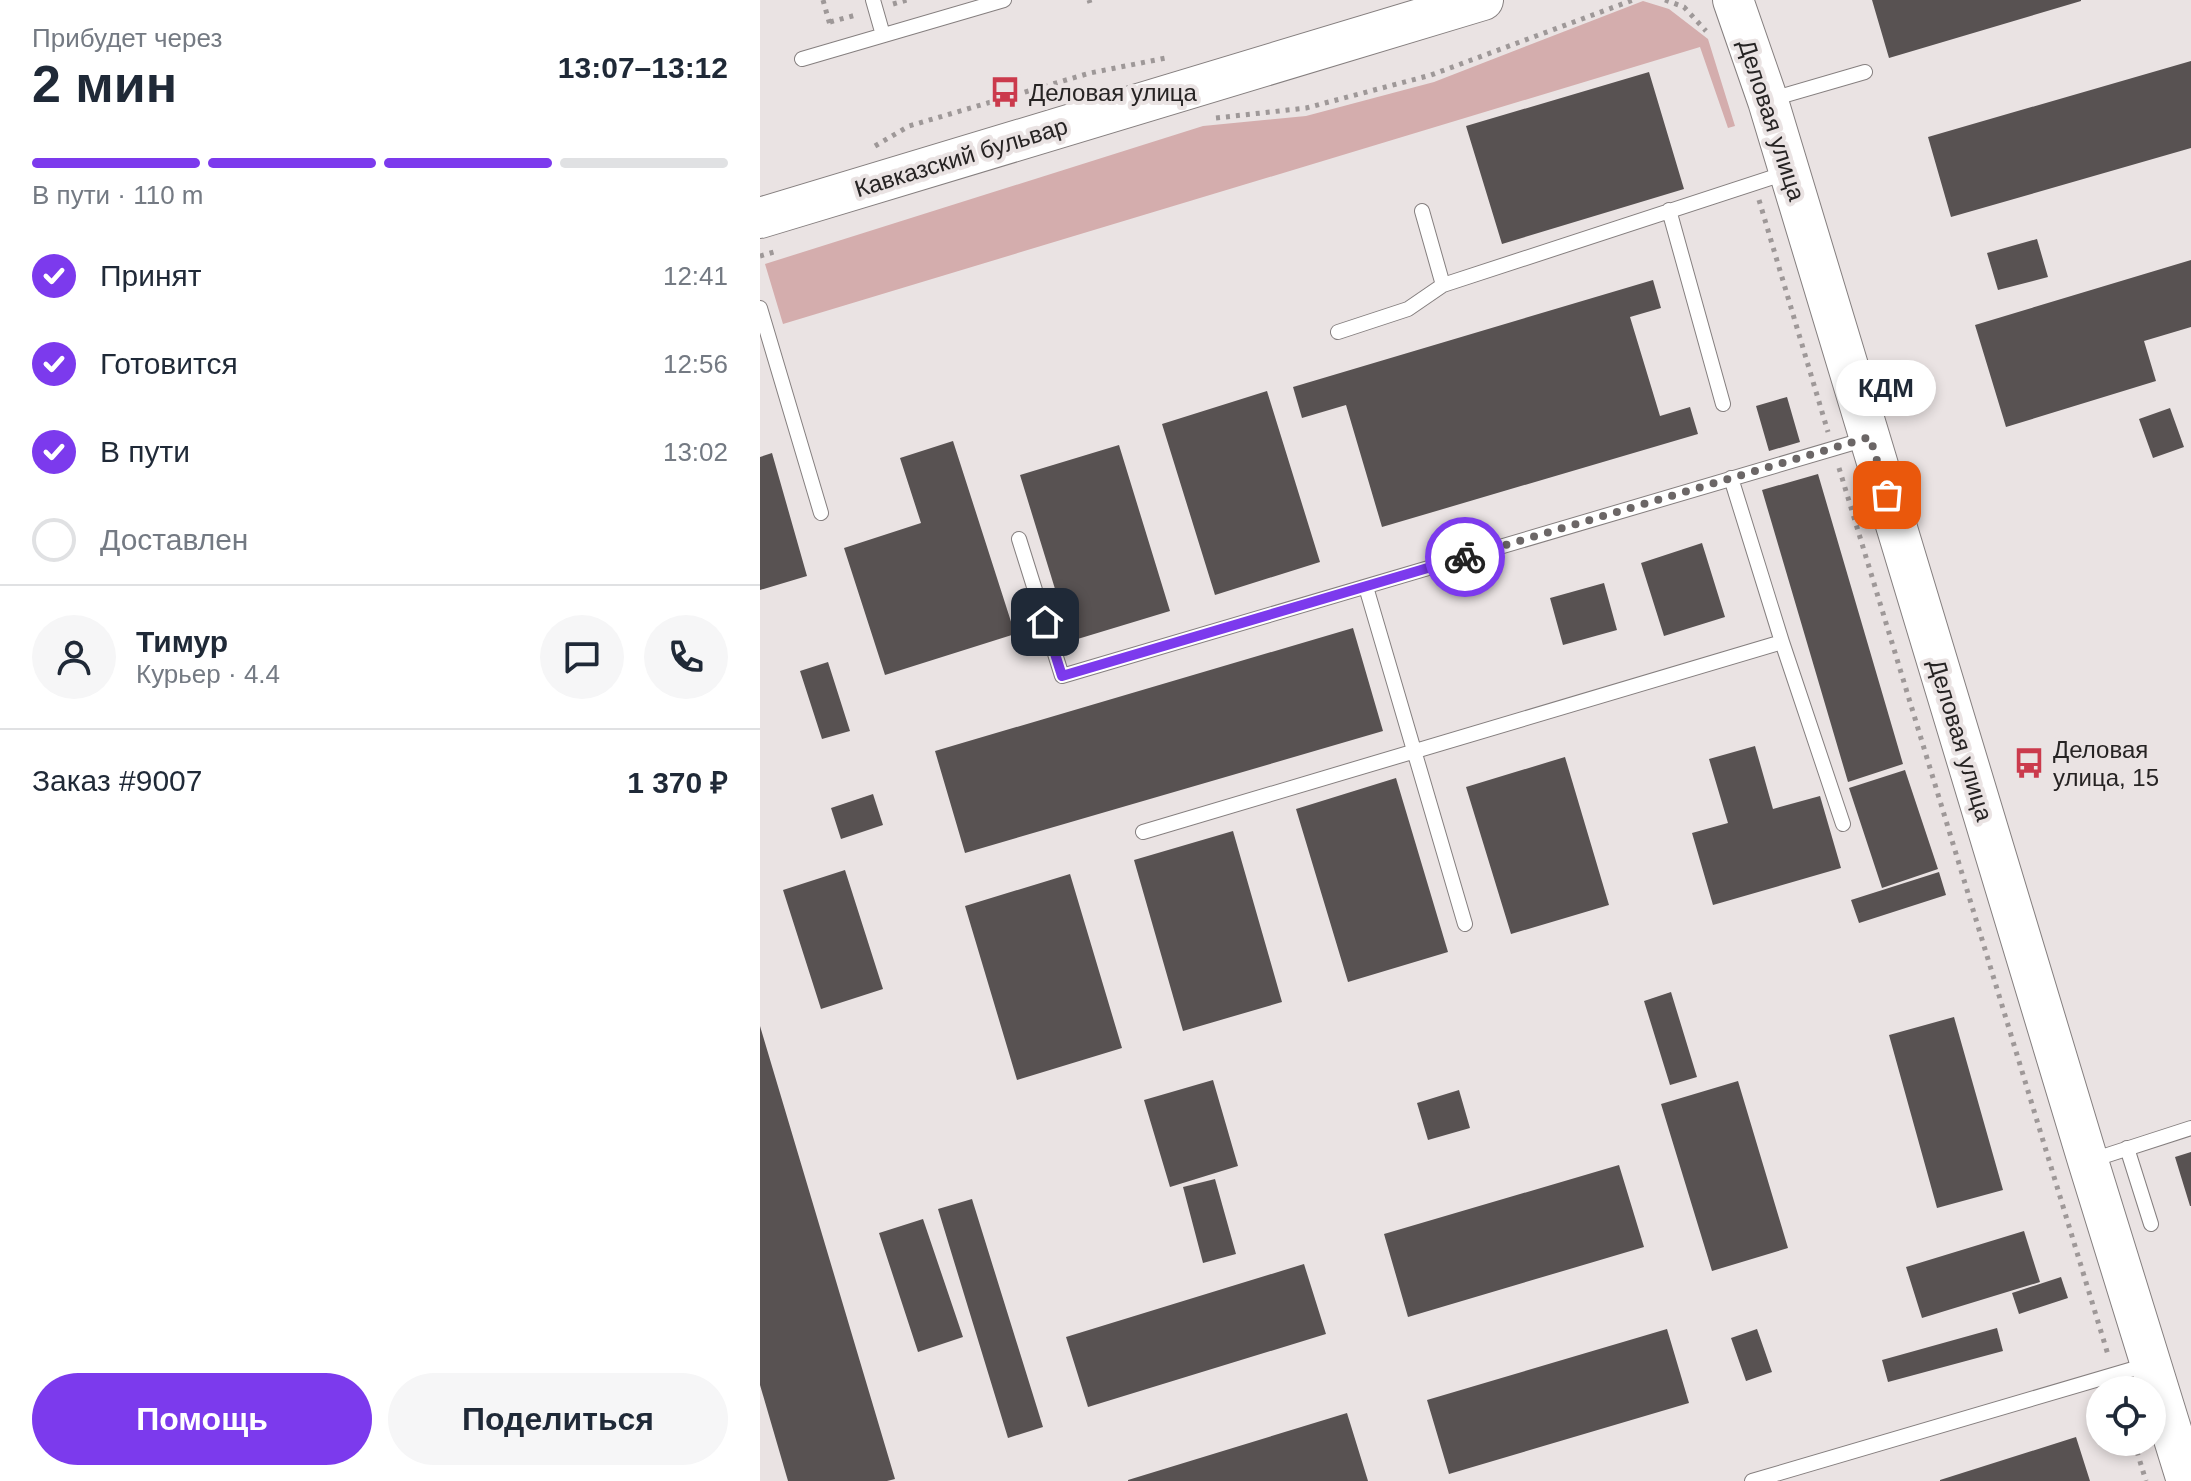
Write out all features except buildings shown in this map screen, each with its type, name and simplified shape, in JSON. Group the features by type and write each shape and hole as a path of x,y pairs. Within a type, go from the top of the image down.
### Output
{"street":[{"name":"Кавказский бульвар","path":"767,235 1483,0"},
{"name":"Деловая улица","path":"1733,0 1768,101 1772,178 1851,443 2088,1161 2132,1369 2187,1481"}],"lane":[{"path":"873,0 883,35"},
{"path":"802,59 1004,0"},
{"path":"1768,101 1865,72"},
{"path":"1338,332 1408,309 1443,285 1772,178"},
{"path":"1669,210 1723,404"},
{"path":"1422,211 1443,285"},
{"path":"760,308 821,513"},
{"path":"1019,539 1062,676 1851,443"},
{"path":"1731,478 1843,824"},
{"path":"1366,587 1465,924"},
{"path":"1143,832 1782,642"},
{"path":"2088,1161 2191,1128"},
{"path":"2127,1148 2151,1224"},
{"path":"1752,1481 2132,1369"}],"path":[{"path":"823,0 838,49"},
{"path":"1205,120 1306,108 1431,75 1633,0"},
{"path":"1665,0 1684,7 1709,33"},
{"path":"872,148 909,126 1090,73 1172,57"},
{"path":"1772,178 2132,1369"},
{"path":"760,256 767,235"},
{"path":"2138,1456 2146,1481"}],"shaded area":[{"path":"1643,1 1669,9 1708,39 1735,126 1728,128 1700,47 783,324 765,264 1203,126 1306,116 1434,82"}],"way so far":[{"path":"1465,557 1870,437 1887,495"}],"place":[{"name":"Деловая улица","path":"1005,92"},
{"name":"КДМ","path":"1887,495"},
{"name":"Деловая улица, 15","path":"2029,763"}],"route":[{"path":"1045,622 1062,676 1465,557"}]}
